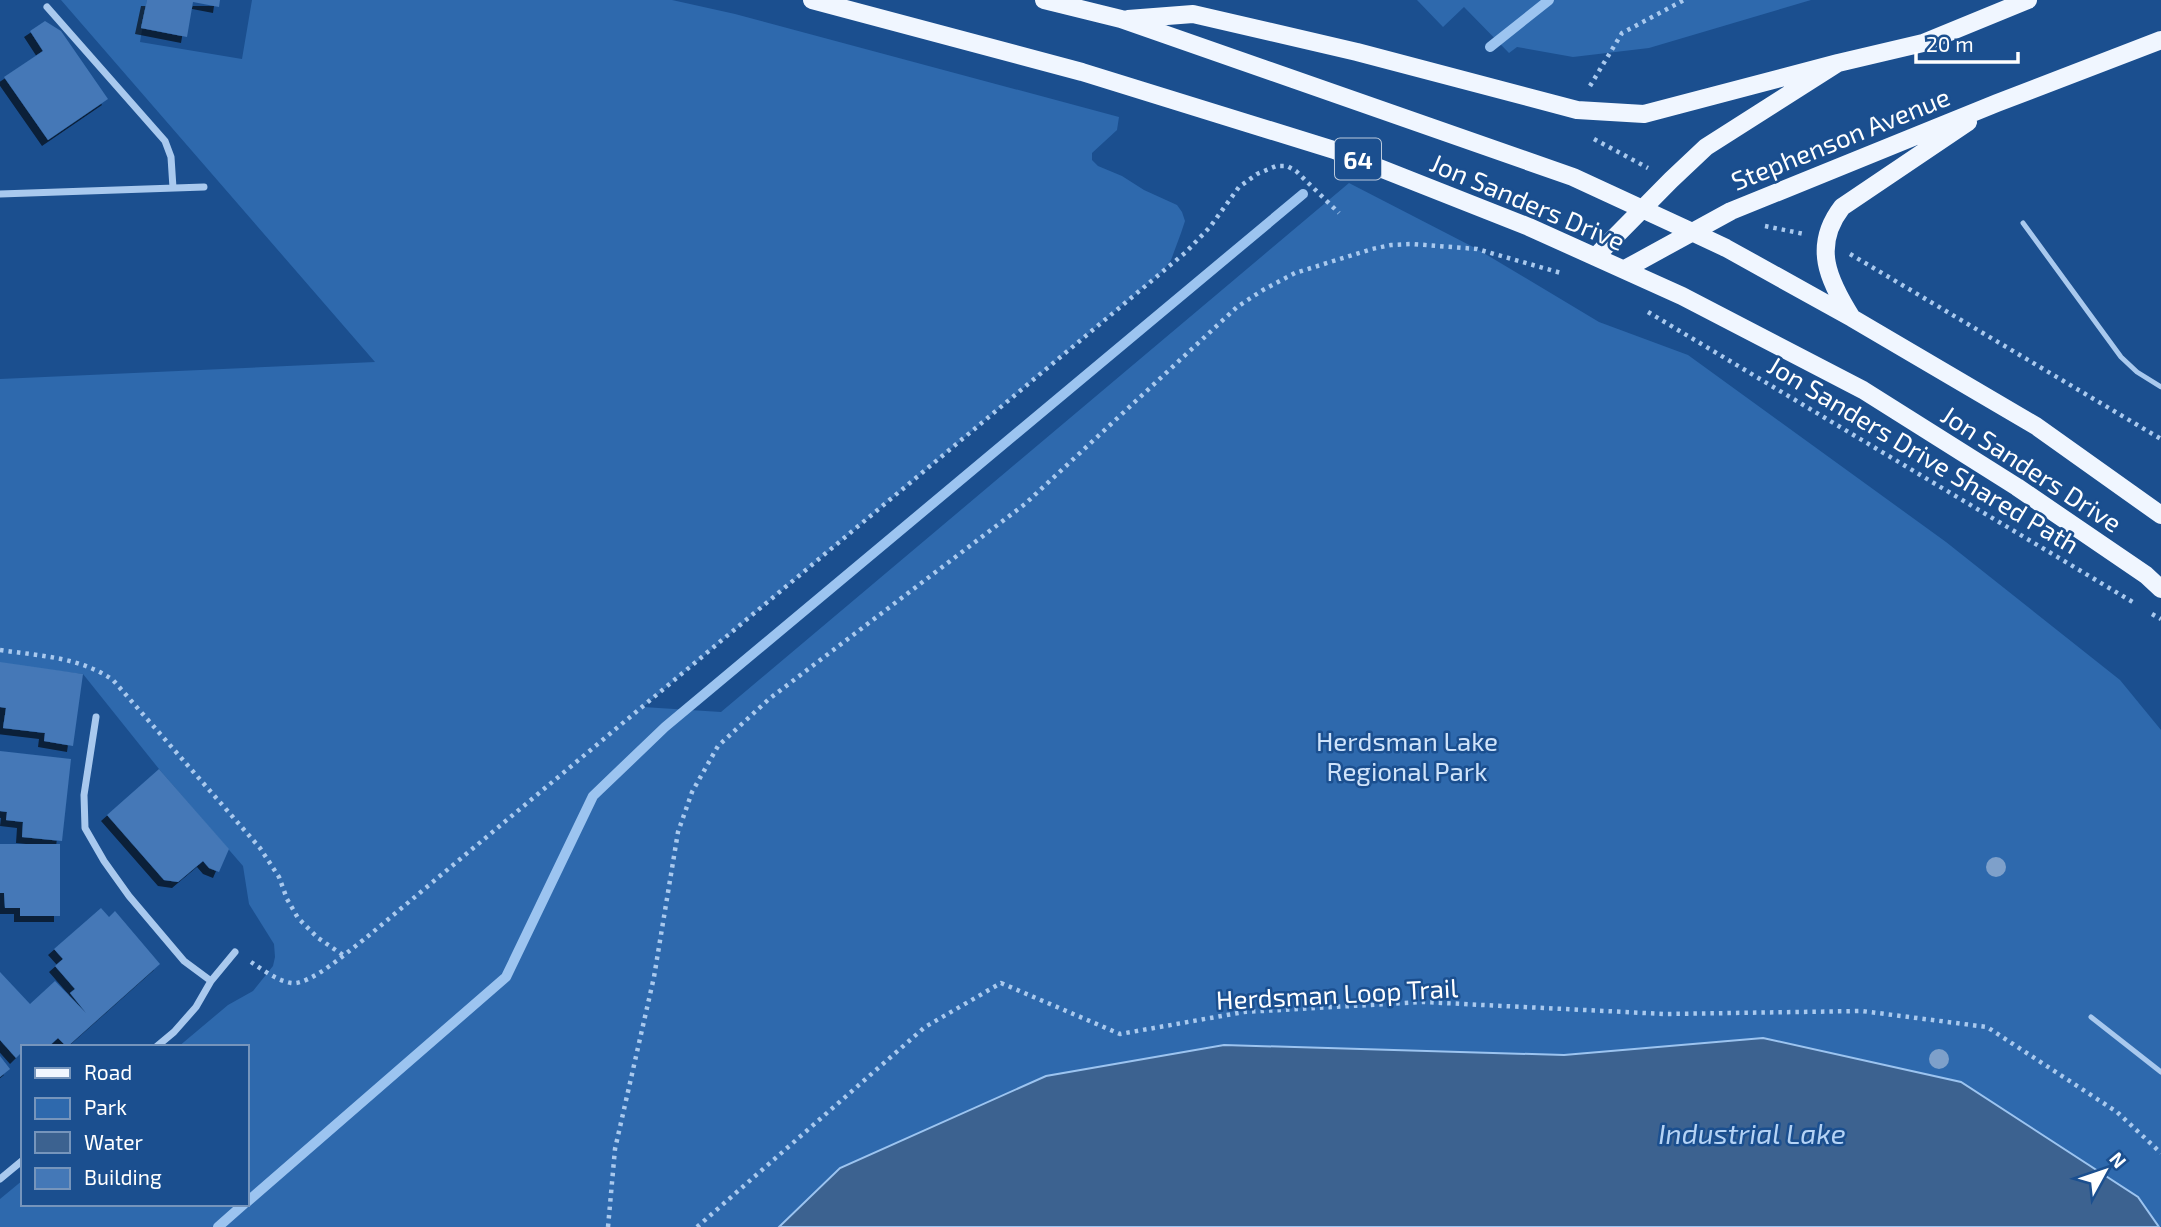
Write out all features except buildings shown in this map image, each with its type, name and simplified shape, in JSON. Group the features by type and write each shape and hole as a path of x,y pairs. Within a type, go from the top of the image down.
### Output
{"main road":[{"name":"Jon Sanders Drive","path":"812,0 1082,72 1335,150 1596,256 1682,296 1863,390 2017,487 2146,575 2161,589"},
{"name":"Jon Sanders Drive","path":"1044,0 1121,19 1573,177 1726,248 1852,318 2036,426 2161,515"},
{"name":"Stephenson Avenue","path":"1596,256 1706,147 1838,63 1923,43 2028,0"},
{"path":"1121,19 1193,14 1357,52 1577,110 1644,114 1838,63"},
{"name":"Stephenson Avenue","path":"1625,269 1731,211 2161,40"},
{"path":"1852,318 1832,282 1827,261 1825,239 1831,222 1842,207 1997,103"}],"street":[{"path":"47,7 165,141 171,157 173,188"},
{"path":"0,194 204,187"},
{"path":"96,717 84,795 85,828 129,896 184,961 211,981"},
{"path":"158,1045 196,1007 211,981 235,952"},
{"path":"0,1180 21,1162"}],"lane":[{"path":"2024,223 2121,357 2137,372 2161,387"},
{"path":"2091,1017 2161,1072"}],"path":[{"path":"1593,82 1622,33 1684,0"},
{"path":"235,952 275,978 292,983 309,979 343,955 1178,258 1210,227 1239,187 1257,174 1276,166 1287,166 1296,171 1339,212"},
{"path":"1756,223 1825,239 2161,439"},
{"path":"608,1227 615,1149 654,977 678,832 692,792 718,746 768,699 1025,504 1237,307 1263,290 1295,274 1372,248 1412,244 1477,249 1563,273"},
{"name":"Jon Sanders Drive Shared Path","path":"1644,310 2137,605"},
{"path":"2149,612 2161,620"},
{"path":"0,650 76,661 113,680 260,848 279,877 287,899 299,918 318,938 343,955"},
{"name":"Herdsman Loop Trail","path":"697,1227 925,1027 1001,983 1120,1034 1244,1013 1423,1002 1665,1014 1861,1011 1987,1027 2117,1112 2161,1153"}],"green space":[{"name":"Herdsman Lake Regional Park","path":"61,0 147,0 140,42 242,59 252,0 672,0 735,14 1119,117 1117,130 1092,153 1092,160 1098,166 1177,205 1182,212 1185,221 1171,260 1163,271 643,707 721,712 1349,183 1477,249 1599,322 1688,355 1946,542 2120,680 2161,730 2161,1227 0,1227 0,1199 21,1182 21,1206 248,1206 248,1045 180,1045 228,1005 253,991 273,966 275,957 274,944 249,904 243,866 159,769 83,674 0,664 0,379 375,362"},
{"path":"1417,0 1811,0 1649,48 1573,57 1517,47 1509,53 1464,7 1443,27"}],"water":[{"name":"Industrial Lake","path":"1763,1038 1961,1082 2138,1197 2159,1227 779,1227 840,1168 1046,1076 1224,1045 1564,1055"}],"waterway":[{"path":"1490,47 1549,0"},
{"path":"248,1201 506,977 593,796 665,727 1303,194"},
{"path":"218,1227 242,1206"}]}
